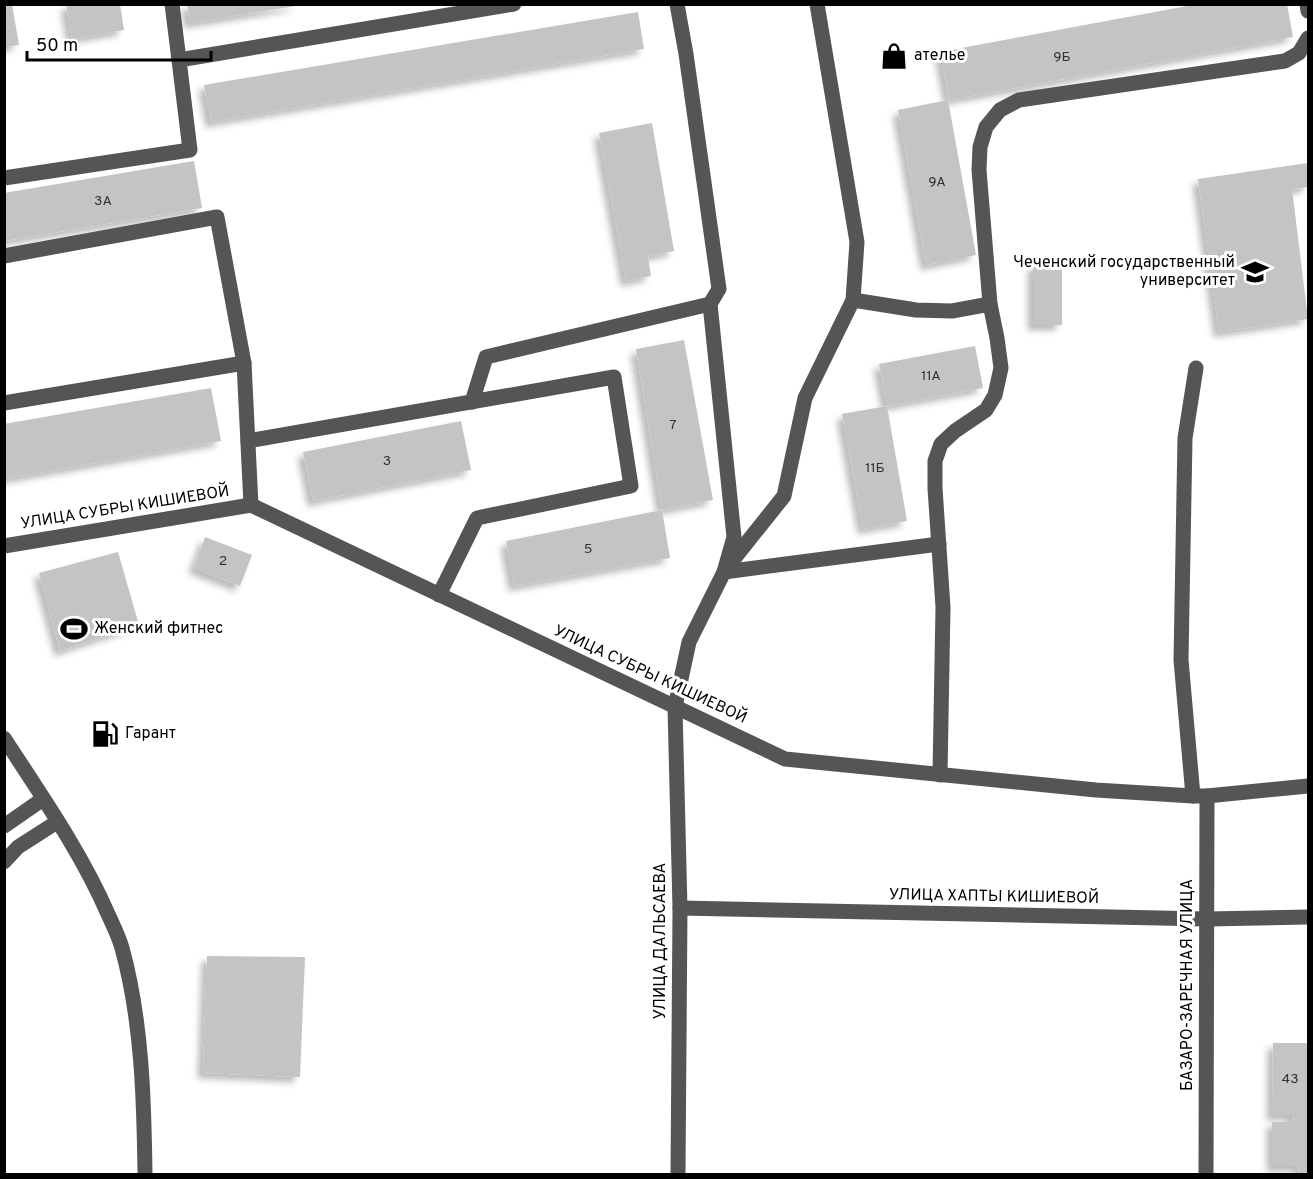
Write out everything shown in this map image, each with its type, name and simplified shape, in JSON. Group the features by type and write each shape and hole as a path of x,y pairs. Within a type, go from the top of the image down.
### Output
{"street":[{"path":"4,178 190,150 172,4"},
{"path":"179,60 514,4"},
{"path":"677,4 719,289 710,304 734,537 723,572"},
{"path":"723,572 784,496 805,398 853,300 857,242 817,4"},
{"path":"1307,4 1308,11"},
{"path":"940,775 943,607 935,461 941,444 955,431 986,410 995,395 1001,368 990,304 979,170 980,147 986,128 1000,110 1018,100 1285,61 1299,53 1308,38"},
{"path":"4,256 217,217 244,363 251,506"},
{"path":"853,300 916,310 952,311 990,304"},
{"path":"472,402 486,357 710,304"},
{"path":"4,403 244,363"},
{"name":"БАЗАРО-ЗАРЕЧНАЯ УЛИЦА","path":"1196,368 1185,438 1181,660 1200,796 1207,919 1206,1174"},
{"path":"248,441 614,377 631,486 477,518 439,595"},
{"name":"УЛИЦА СУБРЫ КИШИЕВОЙ","path":"4,546 251,506 785,759 1096,790 1200,796 1308,786"},
{"path":"723,572 939,544"},
{"name":"УЛИЦА ДАЛЬСАЕВА","path":"678,1174 680,908 675,707 689,642 723,572"},
{"path":"4,738 95,884 122,946 139,1042 145,1174"},
{"path":"4,826 44,799"},
{"path":"4,862 18,847 57,822"},
{"name":"УЛИЦА ХАПТЫ КИШИЕВОЙ","path":"680,908 1207,919 1308,917"}],"building":[{"path":"4,4 12,4 19,45 4,47"},
{"path":"66,4 120,4 124,30 72,39"},
{"path":"187,4 295,4 296,6 190,23"},
{"path":"1198,4 1287,4 1293,37 949,100 940,52"},
{"path":"638,12 644,49 211,122 204,85"},
{"path":"948,100 976,255 926,265 898,110"},
{"path":"652,123 674,251 648,256 651,276 626,281 599,133"},
{"path":"194,161 202,208 4,241 4,193"},
{"name":"Чеченский государственный университет","path":"1308,163 1308,187 1292,189 1308,319 1219,332 1198,179"},
{"path":"1033,264 1062,264 1062,325 1033,325"},
{"path":"684,340 713,500 662,510 636,349"},
{"path":"975,346 983,388 887,406 879,364"},
{"path":"211,388 221,441 4,479 4,424"},
{"path":"887,406 907,521 863,529 842,414"},
{"path":"461,421 471,470 313,501 303,452"},
{"path":"662,510 670,558 514,586 506,541"},
{"path":"205,537 252,555 240,586 194,568"},
{"path":"118,552 139,625 60,651 39,573"},
{"path":"207,956 305,957 300,1077 203,1073"},
{"path":"1273,1043 1308,1043 1308,1174 1300,1174 1298,1166 1272,1166 1272,1122 1293,1122 1292,1115 1272,1115"}],"place":[{"name":"ателье","path":"894,56"},
{"name":"Чеченский государственный университет","path":"1255,272"},
{"name":"Женский фитнес","path":"74,629"},
{"name":"Гарант","path":"105,734"}]}
